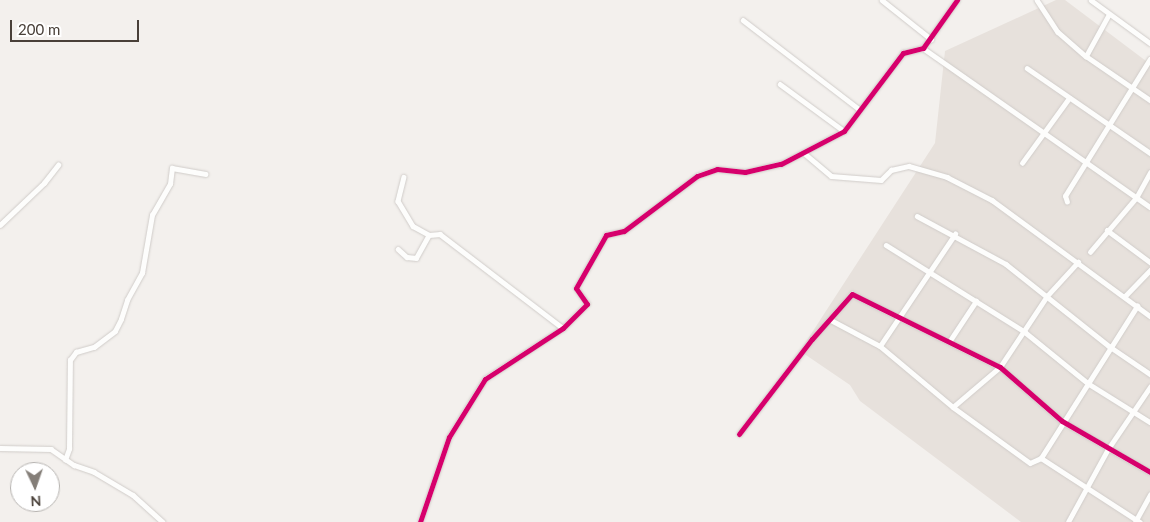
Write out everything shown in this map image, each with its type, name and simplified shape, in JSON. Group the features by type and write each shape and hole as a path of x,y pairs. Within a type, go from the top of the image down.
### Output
{"street":[{"path":"882,0 930,39"},
{"path":"923,48 957,0"},
{"path":"1037,0 1058,32 1086,56 1150,100"},
{"path":"1091,0 1108,16 1150,43"},
{"path":"1086,56 1108,16"},
{"path":"743,20 859,109"},
{"path":"420,522 449,437 485,378 563,328 587,304 576,288 609,233 624,231 697,176 717,169 745,172 781,164 844,131 903,53 909,49 923,48 1084,163 1150,207"},
{"path":"1067,202 1065,196 1084,163 1150,59"},
{"path":"1027,68 1108,126 1150,153"},
{"path":"780,84 844,131"},
{"path":"1022,163 1069,98"},
{"path":"804,153 831,176 881,180 891,170 909,166 947,177 992,200 1150,316"},
{"path":"0,225 44,183 58,165"},
{"path":"65,460 69,449 70,360 76,352 94,347 115,331 127,300 142,273 152,215 170,184 172,168 205,174"},
{"path":"1090,252 1136,198 1150,173"},
{"path":"404,177 398,201 413,226 428,235 440,234 563,328"},
{"path":"917,216 955,234 1006,264 1109,346 1150,374"},
{"path":"1107,230 1150,262"},
{"path":"880,346 926,272 955,234"},
{"path":"398,249 408,258 416,258 428,235"},
{"path":"886,245 926,272 1025,332 1089,384 1150,422"},
{"path":"953,407 1000,367 1025,332 1047,296 1078,262"},
{"path":"1125,296 1150,270"},
{"path":"739,434 812,339 852,294 1000,367 1062,421 1150,472"},
{"path":"950,342 976,301"},
{"path":"830,320 880,346 953,407 1030,463 1042,458 1062,421 1089,384 1109,346 1137,306"},
{"path":"1068,522 1108,449 1150,387"},
{"path":"0,448 41,447 133,495 163,522"},
{"path":"1042,458 1137,521 1150,495"}],"shaded area":[{"path":"1056,0 1065,0 1150,64 1150,522 1021,522 860,401 850,385 800,351 935,143 945,51"}],"cycle path":[{"path":"420,522 449,437 485,379 563,328 587,304 576,288 606,235 624,231 697,176 717,169 745,172 781,164 844,131 903,53 923,48 957,0"},
{"path":"739,434 812,339 852,294 1000,367 1062,421 1150,472"}]}
